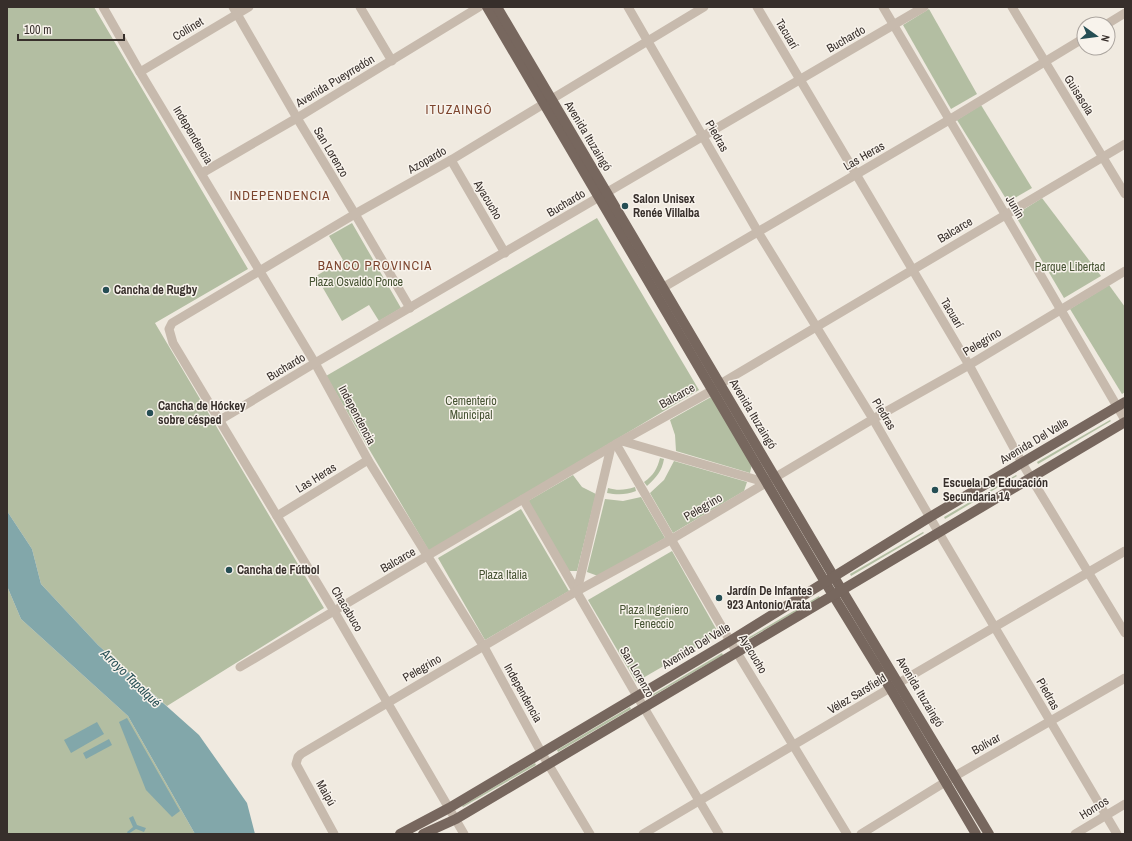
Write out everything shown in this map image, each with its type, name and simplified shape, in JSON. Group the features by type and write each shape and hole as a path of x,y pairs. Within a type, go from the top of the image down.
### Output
{"main road":[{"name":"Avenida Ituzaingó","path":"486,7 548,102"},
{"name":"Avenida Ituzaingó","path":"497,7 548,102 830,579 894,685 955,776 989,834"},
{"name":"Avenida Del Valle","path":"400,834 449,808 730,641 930,517 1121,404"},
{"path":"423,834 456,819 1125,421"},
{"name":"Avenida Ituzaingó","path":"894,685 946,782 976,834"}],"street":[{"name":"Independencia","path":"103,7 140,72 315,363 368,460 484,647 541,752 590,834"},
{"name":"Collinet","path":"140,72 235,10 249,7"},
{"path":"360,7 392,61"},
{"name":"Avenida Pueyrredón","path":"202,173 297,118 479,7"},
{"name":"Piedras","path":"628,7 704,136 758,232 874,419 939,533 1117,834"},
{"name":"Azopardo","path":"170,336 169,330 172,323 355,214 548,102 647,40 704,7"},
{"name":"Tacuarí","path":"757,7 801,80 855,175 969,365 1022,463 1125,633"},
{"name":"Junín","path":"883,7 1060,309 1121,404 1125,421"},
{"name":"Buchardo","path":"220,420 924,7"},
{"name":"Guisasola","path":"1012,7 1125,194"},
{"name":"San Lorenzo","path":"235,10 297,118 410,308"},
{"path":"1116,18 1125,13"},
{"name":"Las Heras","path":"659,290 949,120 1076,43"},
{"name":"Balcarce","path":"240,668 523,499 716,387 1125,144"},
{"name":"Ayacucho","path":"450,160 505,253"},
{"name":"Pelegrino","path":"296,764 298,757 301,754 387,702 484,647 577,591 672,539 874,419 969,365 1125,271"},
{"name":"Chacabuco","path":"170,336 334,611 464,834"},
{"path":"577,591 617,444 772,480"},
{"name":"Ayacucho","path":"617,444 730,641 847,834"},
{"name":"Las Heras","path":"277,516 368,460"},
{"name":"San Lorenzo","path":"523,499 719,834"},
{"name":"Vélez Sarsfield","path":"643,834 894,685 1125,552"},
{"name":"Bolívar","path":"861,834 955,776 1125,678"},
{"name":"Maipú","path":"296,764 334,834"},
{"name":"Hornos","path":"1076,834 1125,804"},
{"path":"432,834 456,819"}],"green space":[{"path":"7,7 94,7 248,269 155,323 324,608 167,706 98,645 41,584 32,549 7,511"},
{"path":"929,9 977,94 951,109 903,25"},
{"path":"981,105 1032,188 1008,202 957,120"},
{"name":"Parque Libertad","path":"1042,198 1101,276 1064,298 1015,215"},
{"name":"Cementerio Municipal","path":"597,218 699,390 429,551 326,376"},
{"name":"Plaza Osvaldo Ponce","path":"352,223 401,308 379,321 369,305 342,321 316,276 343,260 329,236"},
{"name":"Parque Libertad","path":"1109,285 1125,307 1125,392 1122,394 1070,309"},
{"path":"711,397 752,464 750,473 676,451 675,435 670,420"},
{"path":"1110,420 1111,421 1038,464 1037,462"},
{"path":"660,458 664,459 662,467 656,477 647,486 644,482 655,472"},
{"path":"674,461 747,482 744,491 673,533 650,493 664,480"},
{"path":"573,475 582,487 596,494 577,571 569,571 528,501"},
{"path":"1016,475 1017,476 945,519 944,517"},
{"path":"635,487 636,491 629,493 607,493 608,488 622,490"},
{"name":"Plaza Ingeniero Feneccio","path":"641,497 665,538 598,576 587,572 605,499 623,501"},
{"name":"Plaza Italia","path":"521,509 569,591 485,640 438,558"},
{"path":"923,532 924,533 851,576 850,574"},
{"name":"Plaza Ingeniero Feneccio","path":"672,551 719,634 636,682 588,600"},
{"path":"7,586 21,619 128,716 195,834 7,834"},
{"path":"819,596 820,598 747,640 746,639"},
{"path":"722,653 723,655 651,697 650,696"},
{"path":"630,707 631,709 558,752 557,750"},
{"path":"535,763 536,765 463,807 462,806"}],"water":[{"name":"Arroyo Tapalqué","path":"7,511 32,549 41,584 98,645 199,735 247,803 255,834 195,834 128,716 21,619 7,586"},
{"path":"127,718 180,811 172,817 146,790 119,722"},
{"path":"97,722 104,734 71,753 64,740"},
{"path":"109,739 112,745 86,759 83,753"},
{"path":"133,816 137,825 146,828 144,832 136,829 128,834 127,832 133,827 129,818"}],"place":[{"name":"Salon Unisex Renée Villalba","path":"625,206"},
{"name":"Cancha de Rugby","path":"106,290"},
{"name":"Cancha de Hóckey sobre césped","path":"150,413"},
{"name":"Escuela De Educación Secundaria 14","path":"935,490"},
{"name":"Cancha de Fútbol","path":"229,570"},
{"name":"Jardín De Infantes 923 Antonio Arata","path":"719,598"}],"district":[{"name":"ITUZAINGÓ","path":"459,109"},
{"name":"INDEPENDENCIA","path":"280,195"},
{"name":"BANCO PROVINCIA","path":"375,265"}]}
